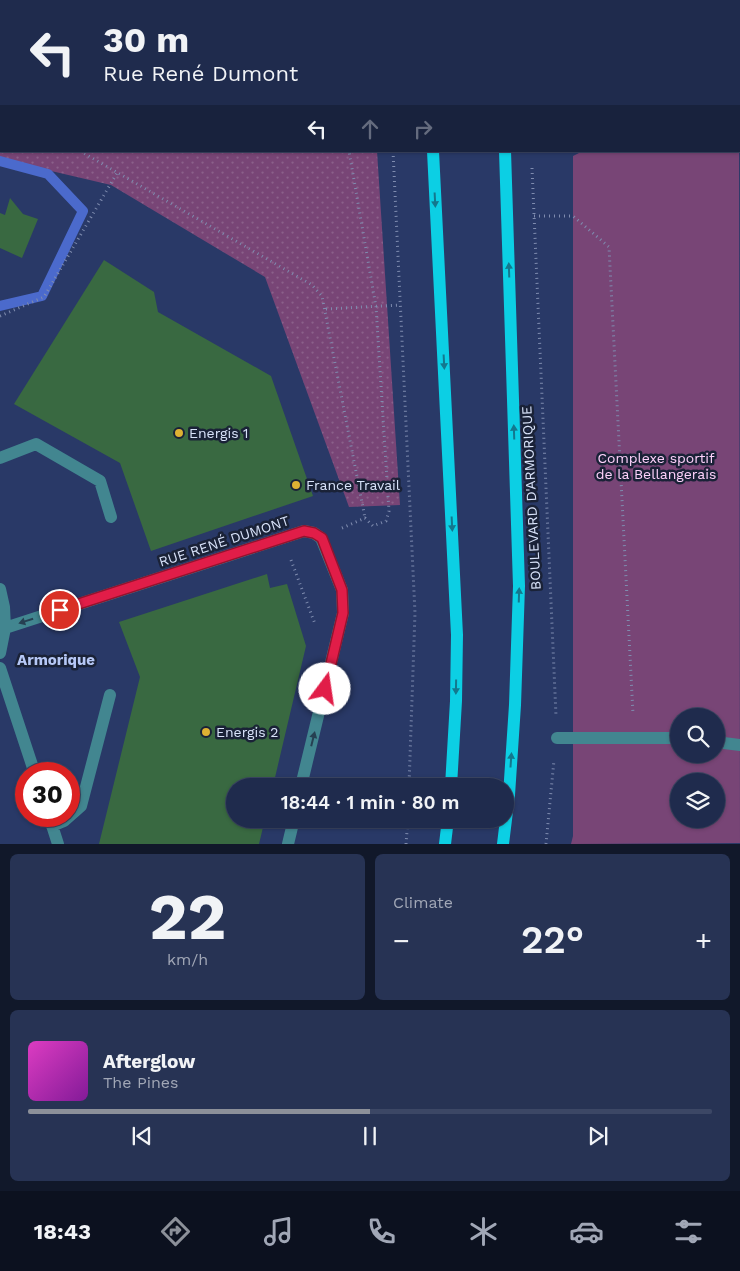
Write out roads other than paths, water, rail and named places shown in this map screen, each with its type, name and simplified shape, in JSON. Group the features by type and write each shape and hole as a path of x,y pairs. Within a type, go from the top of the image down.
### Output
{"main road":[{"path":"433,152 457,635 456,701 451,778"},
{"name":"BOULEVARD D'ARMORIQUE","path":"503,844 509,795 515,705 519,586 505,152"},
{"path":"445,844 447,828"}],"street":[{"path":"0,458 36,444 100,481 112,518"},
{"name":"RUE RENÉ DUMONT","path":"5,628 304,531 314,533 322,538 342,590 343,613 303,778"},
{"path":"0,588 5,628 0,654"},
{"path":"0,668 31,762"},
{"path":"80,807 110,695"},
{"path":"556,738 670,738"},
{"path":"725,743 740,745"},
{"path":"53,827 58,844"},
{"path":"288,844 292,828"}],"waterway":[{"path":"0,161 48,174 83,211 42,296 0,306"}],"place":[{"name":"Energis 1","path":"179,433"},
{"name":"France Travail","path":"296,485"},
{"name":"Energis 2","path":"206,732"}],"district":[{"name":"Armorique","path":"56,660"}],"park label":[{"name":"Complexe sportif de la Bellangerais","path":"656,466"}]}
